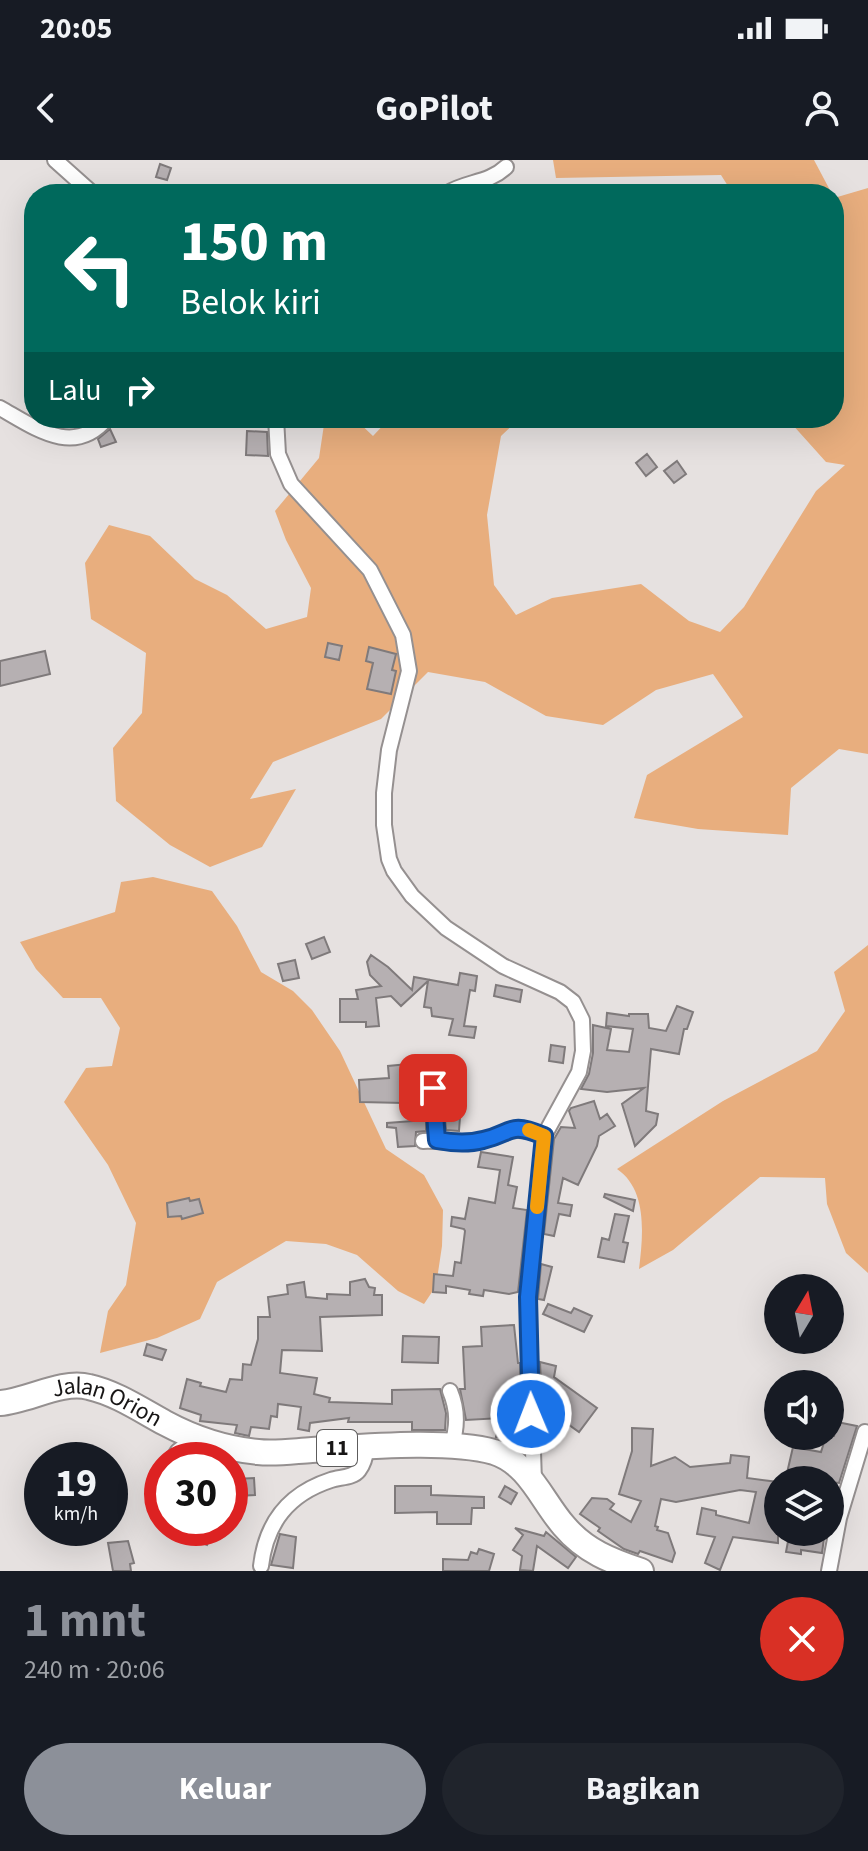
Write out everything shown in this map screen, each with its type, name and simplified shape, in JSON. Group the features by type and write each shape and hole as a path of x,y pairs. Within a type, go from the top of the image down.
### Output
{"highway":[{"name":"Jalan Orion","path":"0,1403 71,1386 87,1386 196,1437 261,1453 367,1446 451,1447 495,1453 512,1462 534,1482 563,1525 577,1539 606,1559 641,1571"}],"street":[{"path":"55,160 82,184"},
{"path":"464,184 483,182 506,167"},
{"path":"0,408 24,421"},
{"path":"37,428 75,438 89,434 96,428"},
{"path":"277,428 278,454 291,484 370,570 403,635 409,671 389,750 384,793 384,825 394,871 412,896 446,928 503,966 560,992 573,1002 582,1020 583,1051 579,1072 544,1136 528,1297 534,1482"},
{"path":"432,1071 430,1141 471,1142 519,1128 544,1136"},
{"path":"450,1391 457,1421 451,1447"},
{"path":"829,1571 839,1518 865,1432"},
{"path":"190,1442 196,1437"},
{"path":"261,1566 265,1540 276,1517 295,1500 328,1481 357,1473 367,1446"}],"shaded area":[{"path":"553,160 814,160 827,184 727,184 721,175 556,178"},
{"path":"868,188 868,754 839,749 791,788 788,835 698,829 634,818 647,775 743,717 713,674 656,690 603,725 546,716 485,682 428,672 381,719 273,762 250,799 296,789 262,847 210,867 170,845 116,801 113,748 142,713 146,653 91,619 85,563 109,525 150,536 195,579 227,595 266,629 307,617 311,588 275,511 319,458 324,428 365,428 373,436 381,428 509,428 501,436 487,515 494,585 516,615 552,598 641,584 689,621 720,632 744,607 816,491 845,465 826,462 795,428 844,428 844,195"},
{"path":"153,877 212,891 237,926 261,972 293,991 312,1010 340,1051 386,1149 424,1175 443,1210 436,1286 424,1304 398,1291 357,1255 326,1244 286,1241 217,1282 200,1319 157,1338 100,1353 108,1311 126,1285 136,1223 108,1165 64,1102 86,1068 112,1066 120,1028 101,998 63,998 36,969 20,942 115,912 121,882"},
{"path":"868,945 868,1273 846,1253 827,1204 825,1178 760,1177 673,1250 639,1269 642,1228 639,1201 627,1178 617,1169 723,1101 817,1051 845,1011 834,972"}],"building":[{"path":"160,164 171,168 167,180 156,177"},
{"path":"110,429 116,442 101,447 98,439"},
{"path":"247,431 267,432 268,456 246,455"},
{"path":"647,454 657,467 646,476 636,463"},
{"path":"677,461 686,474 674,483 664,471"},
{"path":"328,643 342,646 339,660 325,657"},
{"path":"369,647 396,654 391,694 367,689 373,663 366,661"},
{"path":"45,651 50,674 0,686 0,661"},
{"path":"324,937 330,952 312,959 306,944"},
{"path":"371,955 412,990 414,977 458,985 460,973 477,976 475,991 470,990 464,1026 476,1027 474,1038 449,1035 453,1019 432,1016 431,1008 424,1007 428,981 401,1006 391,996 376,998 379,1026 366,1027 366,1022 340,1022 340,999 358,999 356,990 381,986 370,975 367,962"},
{"path":"295,960 299,978 283,981 278,964"},
{"path":"496,985 522,990 520,1002 494,996"},
{"path":"677,1006 693,1012 687,1029 684,1029 679,1054 651,1049 646,1111 658,1114 656,1125 635,1146 622,1104 644,1088 607,1092 581,1089 589,1074 593,1053 593,1025 611,1029 607,1050 629,1052 633,1029 606,1026 607,1013 629,1016 648,1014 649,1028 666,1031"},
{"path":"551,1045 565,1047 563,1063 549,1061"},
{"path":"408,1064 404,1103 360,1102 359,1080 389,1078 388,1066"},
{"path":"448,1092 462,1093 461,1104 447,1104"},
{"path":"594,1101 600,1119 607,1114 615,1126 599,1136 578,1185 563,1178 558,1203 572,1205 570,1216 559,1214 554,1236 544,1234 554,1139 561,1127 575,1128 569,1111 571,1108"},
{"path":"460,1117 459,1131 446,1130 445,1118"},
{"path":"426,1120 426,1131 416,1132 415,1146 398,1147 396,1128 387,1127 387,1123"},
{"path":"481,1152 513,1157 508,1185 517,1187 513,1208 527,1210 518,1292 509,1294 484,1290 483,1296 469,1294 470,1290 446,1286 446,1293 433,1292 434,1274 453,1276 455,1262 461,1263 465,1231 451,1226 452,1217 465,1219 469,1198 495,1203 500,1170 478,1167"},
{"path":"605,1194 635,1200 633,1211 604,1197"},
{"path":"189,1198 190,1201 199,1199 203,1213 182,1219 181,1216 168,1217 167,1203"},
{"path":"615,1214 629,1216 623,1242 628,1243 624,1262 598,1257 602,1238 609,1240"},
{"path":"541,1264 552,1267 544,1300 538,1299"},
{"path":"365,1279 369,1287 375,1288 374,1295 382,1295 382,1315 320,1317 322,1351 282,1350 280,1373 317,1378 314,1394 330,1398 329,1402 392,1404 392,1390 440,1389 446,1413 445,1430 412,1430 412,1422 348,1422 349,1418 310,1423 309,1431 298,1429 301,1407 278,1404 277,1417 271,1416 269,1429 251,1427 249,1436 235,1433 237,1425 200,1421 201,1415 180,1408 187,1379 201,1383 200,1386 226,1392 230,1379 242,1380 243,1364 251,1365 258,1339 258,1317 270,1317 268,1297 288,1294 287,1285 304,1282 306,1297 327,1299 327,1294 350,1295 350,1282"},
{"path":"548,1304 571,1313 574,1308 592,1316 584,1332 543,1314"},
{"path":"514,1325 520,1363 521,1441 496,1437 501,1418 466,1420 460,1389 465,1389 463,1347 482,1346 481,1327"},
{"path":"403,1336 439,1337 438,1363 402,1362"},
{"path":"147,1344 166,1350 162,1360 144,1355"},
{"path":"540,1362 556,1366 554,1377 597,1408 579,1432 547,1409 561,1389 541,1384"},
{"path":"844,1423 857,1426 844,1467 789,1466 792,1450 844,1450"},
{"path":"632,1428 653,1429 651,1466 675,1457 690,1467 730,1463 731,1455 749,1457 747,1478 764,1480 764,1541 733,1537 720,1570 705,1563 715,1537 697,1534 702,1508 716,1511 716,1515 749,1523 756,1492 740,1490 676,1502 661,1499 655,1526 657,1530 668,1533 675,1553 672,1562 624,1549 580,1514 592,1498 607,1499 614,1504 610,1509 631,1522 641,1501 619,1494 632,1451"},
{"path":"248,1478 254,1478 255,1495 248,1495"},
{"path":"395,1486 431,1486 431,1495 484,1497 484,1508 472,1508 471,1524 437,1524 437,1512 395,1513"},
{"path":"505,1486 517,1493 511,1504 499,1497"},
{"path":"515,1528 544,1536 546,1532 576,1557 568,1568 537,1546 533,1571 520,1570 522,1556 513,1550 523,1535"},
{"path":"280,1534 296,1537 293,1568 271,1565"},
{"path":"128,1541 134,1563 130,1564 131,1571 113,1571 109,1546 128,1546"},
{"path":"787,1546 823,1546 822,1553 801,1550 801,1554 786,1552"},
{"path":"479,1549 494,1554 489,1571 443,1571 443,1559 468,1560 471,1552 477,1554"}],"slow traffic":[{"path":"529,1130 544,1136 537,1207"}],"route":[{"path":"433,1088 437,1140 471,1142 519,1128 544,1136 528,1297 531,1414"}]}
